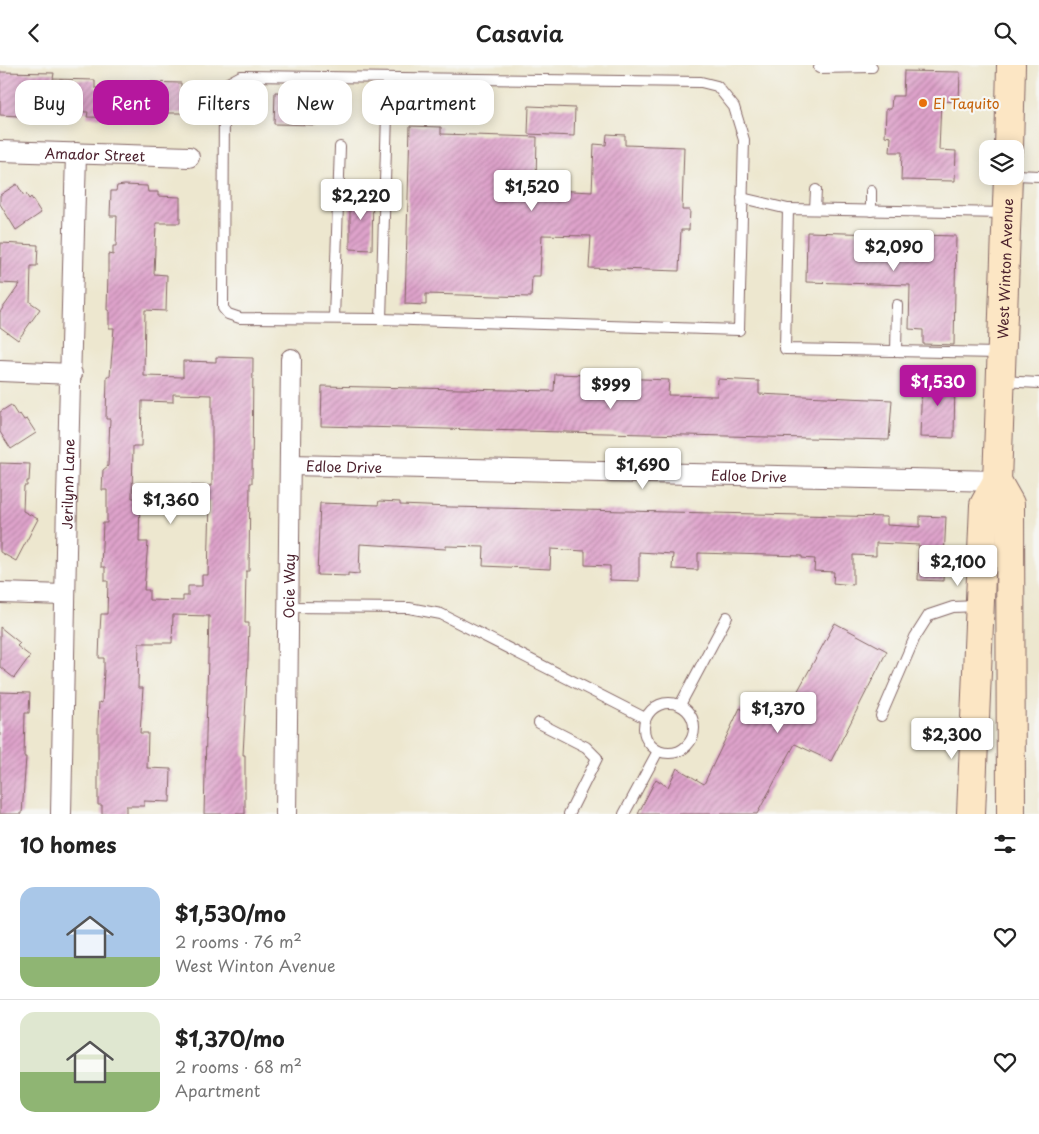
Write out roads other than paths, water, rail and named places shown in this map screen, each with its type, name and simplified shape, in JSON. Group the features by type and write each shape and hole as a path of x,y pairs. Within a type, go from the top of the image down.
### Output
{"main road":[{"path":"1009,140 1011,65"},
{"name":"West Winton Avenue","path":"971,814 984,505 997,481 1008,185"},
{"path":"997,481 1010,504 1011,814"}],"street":[{"name":"Amador Street","path":"0,151 189,157"},
{"name":"Jerilynn Lane","path":"62,814 65,595 76,153"},
{"name":"Ocie Way","path":"286,814 291,359"},
{"path":"0,371 72,374"},
{"name":"Edloe Drive","path":"290,465 997,481"},
{"path":"0,593 65,595"}],"lane":[{"path":"819,68 872,67"},
{"path":"241,76 700,82 717,86 734,107 744,140 742,198 738,330 381,319 240,318 228,314 223,308 224,102 228,83 241,76"},
{"path":"381,319 388,79"},
{"path":"334,319 340,147"},
{"path":"1024,175 1039,175"},
{"path":"815,209 816,190"},
{"path":"871,191 871,211"},
{"path":"742,198 788,209 1007,213"},
{"path":"788,209 785,349 1002,353"},
{"path":"896,351 897,305"},
{"path":"1001,381 1039,383"},
{"path":"881,716 915,637 929,615 953,607 979,605"},
{"path":"288,607 409,608 441,614 646,718"},
{"path":"680,705 727,617"},
{"path":"670,703 680,705 688,712 693,723 691,739 680,751 669,754 658,751 650,745 645,737 646,718 651,710 660,705 670,703"},
{"path":"538,723 586,747 597,758 569,814"},
{"path":"624,814 658,751"}],"place":[{"name":"El Taquito","path":"923,103"}]}
